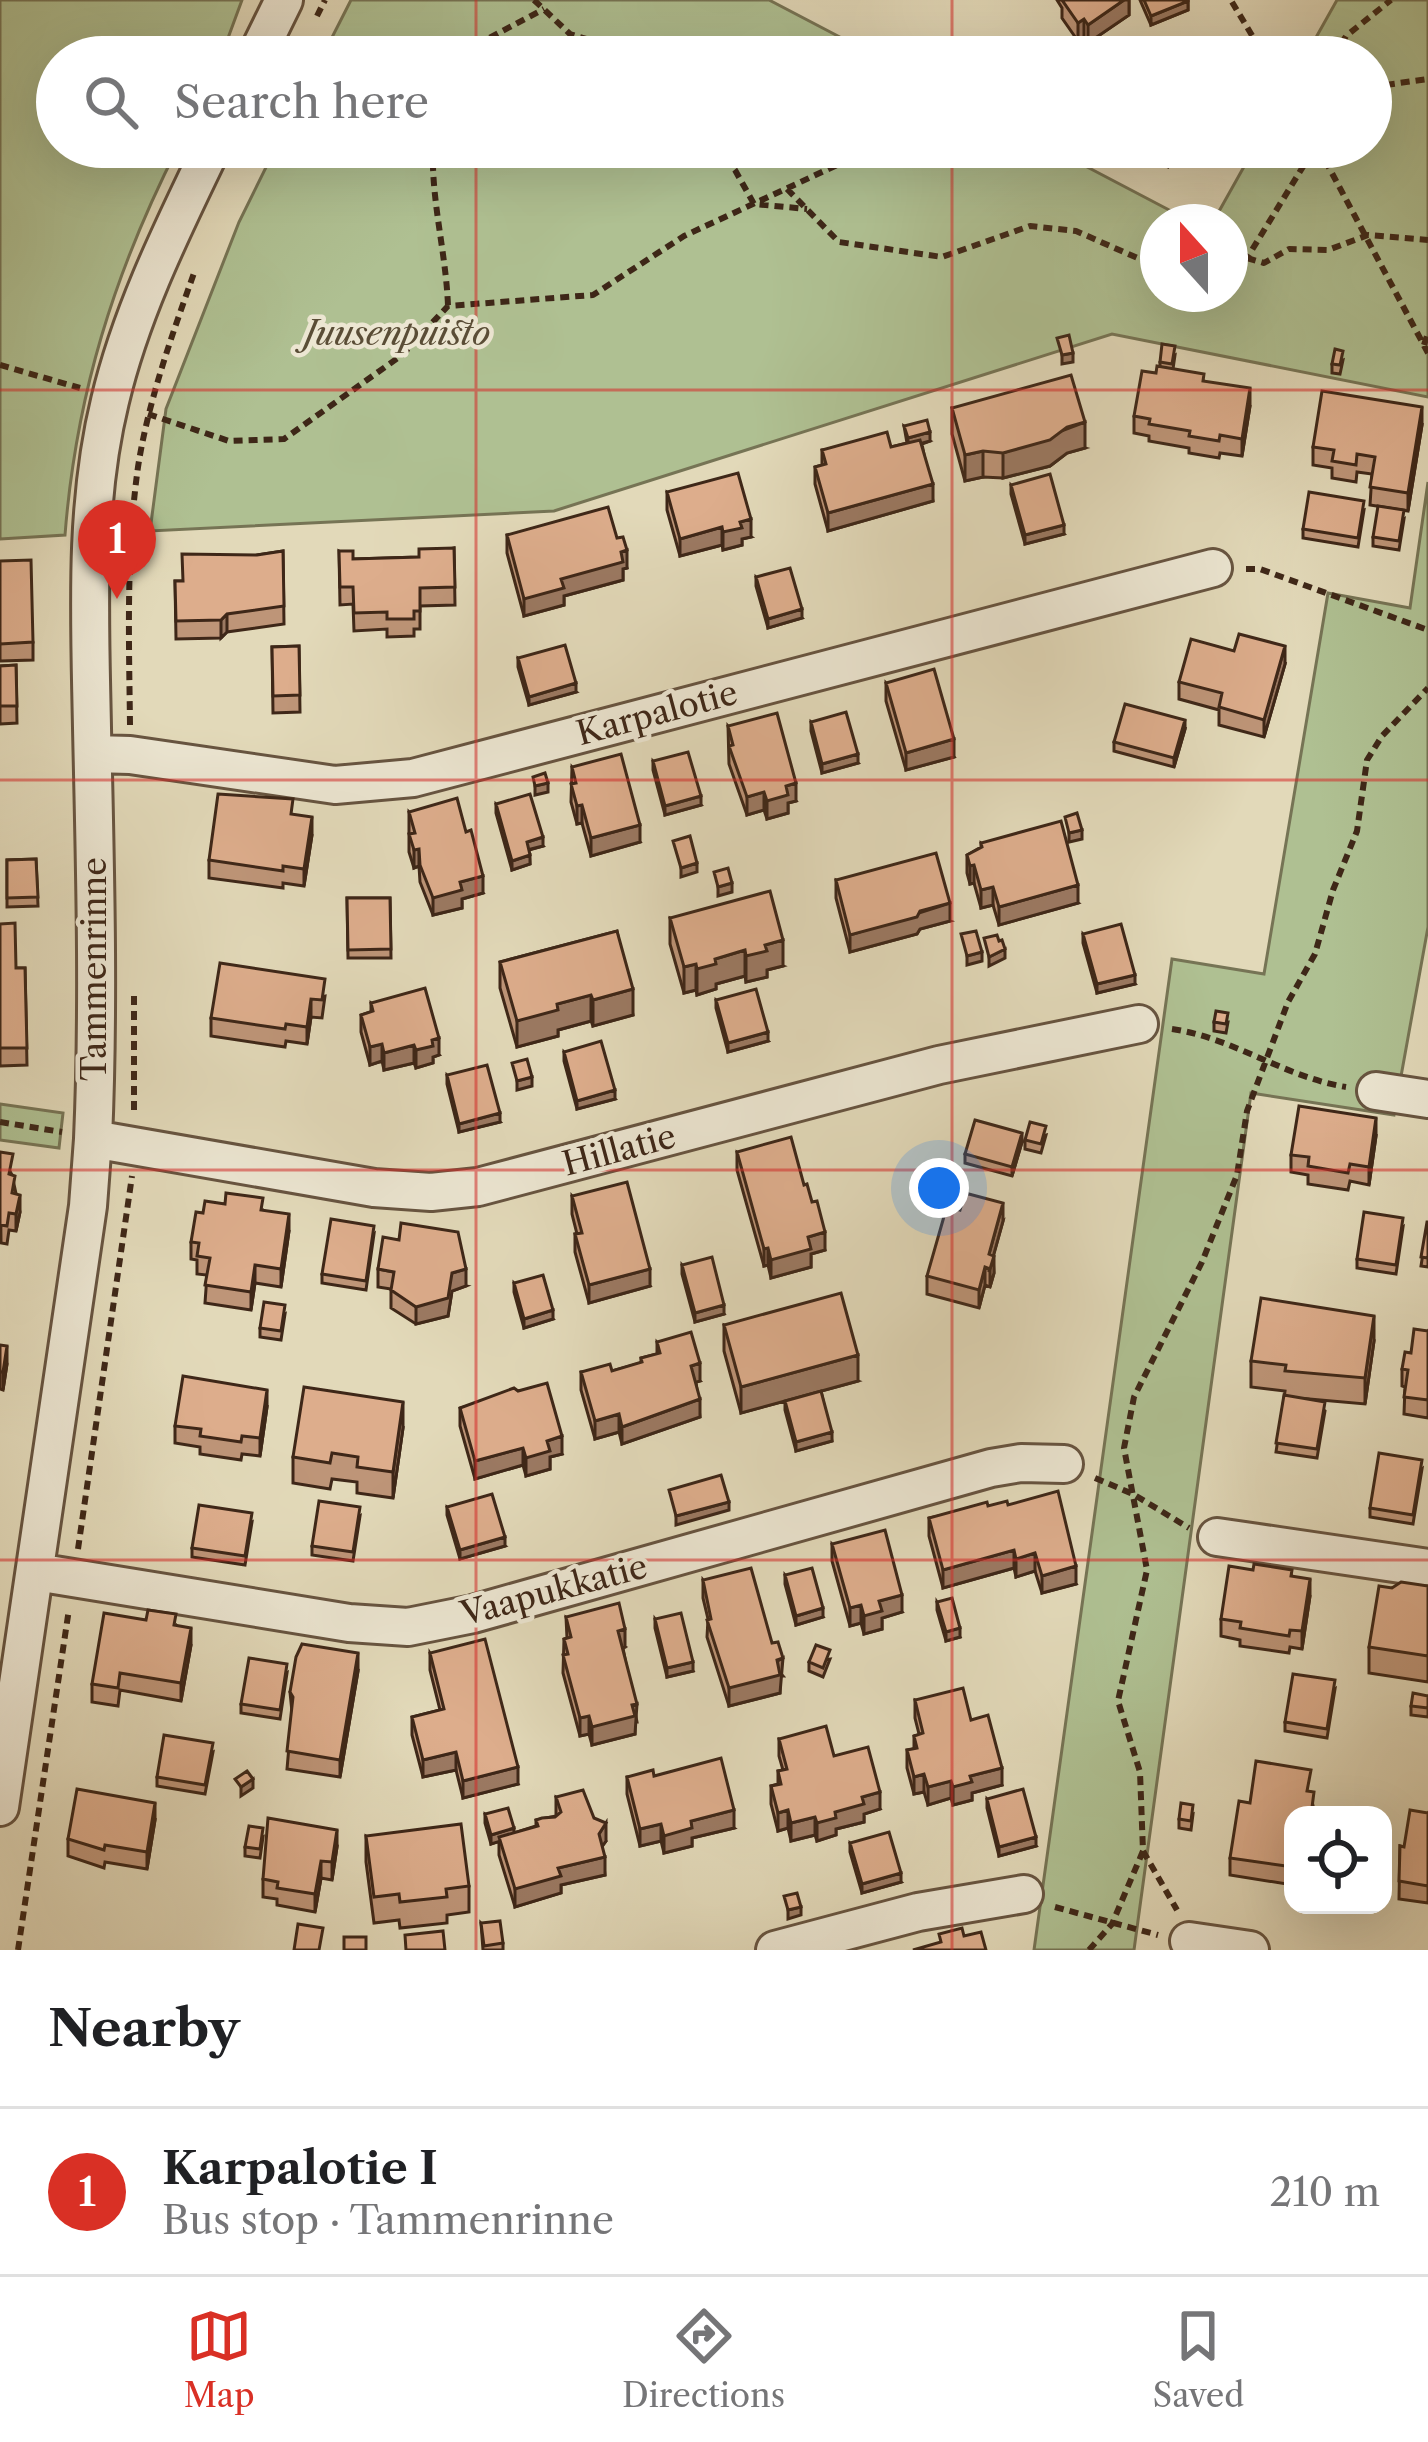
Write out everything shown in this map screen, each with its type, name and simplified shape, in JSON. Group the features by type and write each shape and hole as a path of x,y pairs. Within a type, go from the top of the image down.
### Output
{"street":[{"path":"266,36 284,0"},
{"name":"Tammenrinne","path":"0,1807 85,1228 93,1139 92,524 99,455 110,398 170,234 202,168"},
{"name":"Karpalotie","path":"92,754 130,755 335,784 413,778 1213,568"},
{"name":"Hillatie","path":"93,1139 374,1189 431,1192 478,1187 939,1065 1138,1024"},
{"path":"1376,1091 1428,1099"},
{"name":"Vaapukkatie","path":"36,1572 308,1616 408,1627 472,1614 991,1468 1064,1464"},
{"path":"1216,1538 1428,1568"},
{"path":"776,1950 918,1912 1024,1894"},
{"path":"1189,1941 1250,1950"}],"path":[{"path":"535,0 577,36"},
{"path":"1345,36 1391,0"},
{"path":"1232,2 1252,36"},
{"path":"493,36 544,9"},
{"path":"1392,84 1428,79"},
{"path":"433,168 448,306"},
{"path":"733,168 754,204"},
{"path":"0,364 229,442 284,439 402,355 448,306 593,295 684,236 832,168"},
{"path":"1248,256 1304,168"},
{"path":"1329,168 1426,349"},
{"path":"788,189 839,242 942,257 1030,226 1076,231 1140,259"},
{"path":"754,204 807,209"},
{"path":"1248,258 1264,263 1289,249 1328,250 1368,235 1428,240"},
{"path":"1426,349 1428,333"},
{"path":"1213,568 1260,569 1428,630"},
{"path":"1089,1950 1112,1924 1143,1851 1141,1772 1118,1701 1147,1570 1124,1448 1134,1397 1202,1262 1237,1174 1247,1111 1264,1062 1288,1002 1315,954 1333,890 1357,832 1367,760 1382,736 1428,688"},
{"path":"1138,1024 1222,1040 1312,1080 1376,1091"},
{"path":"0,1122 93,1139"},
{"path":"1064,1464 1216,1538"},
{"path":"1143,1851 1176,1907 1189,1941"},
{"path":"1024,1894 1112,1924 1189,1941"}],"green space":[{"path":"0,0 242,0 229,36 36,36 36,168 168,168 135,241 102,336 78,433 65,535 0,539"},
{"path":"351,0 769,0 838,36 333,36"},
{"name":"Juusenpuisto","path":"1337,0 1428,0 1428,397 1112,334 554,511 150,531 166,409 239,222 266,168 1089,168 1158,204 1140,204 1140,312 1248,312 1248,204 1223,204 1243,168 1392,168 1392,36 1317,36"},
{"path":"1428,482 1428,927 1394,1115 1251,1093 1134,1950 1034,1950 1172,959 1264,974 1328,593 1410,608"},
{"path":"0,1104 63,1113 59,1148 0,1140"}],"building":[{"path":"1062,0 1124,0 1088,25 1084,19 1078,23"},
{"path":"1144,0 1188,0 1188,1 1151,16"},
{"path":"1069,335 1073,353 1062,355 1057,338"},
{"path":"1162,344 1175,346 1172,364 1160,362"},
{"path":"1335,349 1343,351 1340,365 1332,364"},
{"path":"1157,366 1204,374 1203,381 1250,388 1242,439 1189,436 1190,431 1149,424 1150,419 1134,416 1142,371 1156,373"},
{"path":"1071,375 1085,422 1067,427 1050,440 1003,453 965,455 952,408"},
{"path":"1322,391 1422,407 1408,493 1370,487 1375,457 1357,454 1356,465 1332,461 1334,450 1313,447"},
{"path":"927,420 930,432 908,438 904,426"},
{"path":"887,432 891,447 920,440 933,484 828,513 815,467 826,464 822,450"},
{"path":"738,473 751,519 740,522 742,528 723,532 722,527 680,539 667,492"},
{"path":"1050,474 1064,525 1025,535 1011,485"},
{"path":"1309,492 1364,501 1358,538 1303,529"},
{"path":"1378,506 1404,510 1399,541 1373,537"},
{"path":"608,507 617,538 623,537 627,550 621,552 623,562 561,579 564,588 524,599 507,535"},
{"path":"454,548 455,587 420,588 420,611 414,611 414,619 387,619 387,612 354,613 353,587 340,587 339,551 353,551 353,559 419,557 419,549"},
{"path":"283,551 284,606 227,614 221,620 176,621 175,581 183,581 182,554"},
{"path":"31,560 33,642 0,644 0,561"},
{"path":"790,568 802,609 768,619 756,577"},
{"path":"1239,634 1285,646 1264,720 1219,707 1222,693 1179,682 1191,639 1234,651"},
{"path":"565,645 576,683 529,697 518,658"},
{"path":"299,646 300,695 273,696 272,647"},
{"path":"16,665 17,706 0,706 0,666"},
{"path":"934,669 954,739 906,753 886,683"},
{"path":"1125,704 1185,720 1174,758 1114,742"},
{"path":"846,712 858,754 822,764 811,722"},
{"path":"777,713 796,783 786,786 788,795 767,801 764,792 747,797 729,746 733,745 728,726"},
{"path":"688,752 701,796 665,806 653,761"},
{"path":"621,754 640,825 591,838 571,784 576,783 572,767"},
{"path":"545,773 548,783 535,786 533,777"},
{"path":"218,794 293,799 291,814 312,817 304,869 283,866 283,871 209,860"},
{"path":"530,794 543,837 527,842 530,855 512,861 496,804"},
{"path":"457,798 483,876 460,882 462,890 433,898 419,849 414,850 409,834 415,833 409,812"},
{"path":"1077,813 1082,830 1069,833 1065,817"},
{"path":"1061,821 1078,885 999,907 993,887 981,890 967,855 982,847 981,843"},
{"path":"690,836 697,863 681,868 673,841"},
{"path":"936,853 950,903 850,935 836,880"},
{"path":"36,859 38,897 7,898 7,860"},
{"path":"728,868 732,883 718,887 714,872"},
{"path":"770,891 783,940 765,945 767,951 746,956 745,950 715,959 716,964 684,967 670,918"},
{"path":"347,898 390,898 391,949 348,950"},
{"path":"15,923 16,968 25,968 27,1048 0,1048 0,924"},
{"path":"1121,924 1135,975 1097,984 1083,934"},
{"path":"617,931 633,989 557,1004 558,1010 517,1021 500,962"},
{"path":"976,931 982,952 967,956 961,934"},
{"path":"997,935 1005,949 989,957 984,938"},
{"path":"220,963 325,979 322,1000 311,999 307,1027 286,1024 285,1029 211,1018"},
{"path":"425,988 439,1038 432,1040 433,1046 416,1050 414,1045 384,1053 382,1044 370,1047 361,1015 373,1011 371,1003"},
{"path":"756,989 768,1032 728,1043 716,1000"},
{"path":"1216,1011 1228,1013 1226,1024 1214,1022"},
{"path":"601,1041 615,1090 577,1101 564,1052"},
{"path":"527,1059 532,1077 517,1081 512,1063"},
{"path":"487,1065 500,1113 459,1124 447,1075"},
{"path":"1299,1106 1376,1118 1369,1167 1350,1164 1348,1173 1308,1166 1309,1157 1291,1155"},
{"path":"975,1120 1022,1133 1012,1167 965,1154"},
{"path":"1030,1122 1046,1126 1041,1144 1025,1140"},
{"path":"791,1137 804,1185 812,1202 817,1201 825,1232 808,1237 811,1249 771,1260 737,1152"},
{"path":"0,1152 13,1154 12,1193 20,1195 16,1214 9,1213 7,1226 1,1225 0,1231"},
{"path":"627,1182 650,1269 589,1285 575,1234 582,1233 572,1196"},
{"path":"226,1193 263,1198 261,1210 289,1214 281,1269 255,1265 251,1292 205,1285 210,1258 197,1256 199,1243 191,1242 196,1212 203,1213 205,1201 225,1204"},
{"path":"965,1193 1003,1203 989,1254 994,1256 990,1269 985,1267 979,1290 927,1276 947,1206 960,1210"},
{"path":"1364,1212 1403,1218 1396,1265 1357,1259"},
{"path":"331,1219 374,1226 366,1281 322,1274"},
{"path":"1428,1222 1428,1258 1421,1257"},
{"path":"401,1223 458,1232 466,1269 452,1273 448,1298 416,1307 391,1290 394,1272 378,1269 383,1237 399,1240"},
{"path":"712,1257 724,1305 695,1313 682,1265"},
{"path":"543,1275 553,1310 524,1319 514,1283"},
{"path":"841,1293 858,1355 741,1387 724,1325"},
{"path":"1261,1298 1374,1316 1365,1378 1285,1371 1286,1365 1251,1361"},
{"path":"264,1302 285,1305 281,1331 260,1328"},
{"path":"1414,1329 1428,1331 1428,1400 1404,1397 1408,1370 1402,1369 1405,1352 1411,1353"},
{"path":"691,1332 700,1363 691,1366 700,1399 622,1427 619,1414 595,1421 581,1372 610,1364 612,1371 642,1362 641,1358 660,1353 657,1342"},
{"path":"0,1345 7,1346 3,1372 0,1372"},
{"path":"183,1376 267,1390 260,1438 242,1436 241,1442 200,1436 201,1429 175,1426"},
{"path":"547,1383 562,1436 547,1441 550,1451 526,1458 523,1448 475,1461 460,1408 514,1388"},
{"path":"304,1387 403,1402 393,1472 357,1467 358,1457 332,1453 330,1463 293,1457"},
{"path":"821,1391 832,1432 796,1442 785,1401"},
{"path":"1284,1395 1325,1402 1317,1449 1276,1443"},
{"path":"1379,1453 1422,1460 1413,1515 1370,1508"},
{"path":"721,1475 729,1502 676,1516 669,1490"},
{"path":"1058,1491 1076,1566 1042,1576 1035,1553 1016,1559 1014,1550 943,1570 929,1518 987,1502 988,1506 1007,1501 1008,1505"},
{"path":"492,1494 505,1537 460,1550 447,1507"},
{"path":"319,1501 360,1507 353,1552 312,1546"},
{"path":"199,1505 252,1513 245,1556 192,1548"},
{"path":"885,1530 902,1595 879,1601 882,1611 864,1616 861,1605 850,1608 832,1544"},
{"path":"1254,1564 1292,1570 1291,1576 1310,1579 1302,1631 1290,1630 1289,1636 1240,1628 1241,1622 1221,1619 1229,1566 1253,1570"},
{"path":"751,1568 772,1643 778,1642 783,1658 777,1660 780,1675 729,1688 707,1620 711,1619 703,1580"},
{"path":"812,1568 823,1608 796,1616 785,1575"},
{"path":"1401,1582 1428,1586 1428,1656 1369,1647 1379,1586 1392,1588"},
{"path":"952,1598 960,1628 946,1632 937,1602"},
{"path":"619,1603 625,1629 618,1631 637,1704 632,1705 635,1716 592,1727 589,1716 580,1718 563,1655 568,1654 564,1639 571,1637 566,1617"},
{"path":"148,1610 176,1614 174,1625 191,1628 181,1683 120,1673 118,1688 92,1684 104,1613 146,1620"},
{"path":"681,1613 693,1662 667,1668 655,1619"},
{"path":"485,1639 518,1767 463,1781 456,1752 423,1760 412,1717 444,1709 430,1653"},
{"path":"302,1644 358,1653 340,1760 287,1751 290,1692"},
{"path":"816,1645 830,1650 823,1668 809,1662"},
{"path":"249,1658 287,1664 280,1710 241,1704"},
{"path":"1293,1674 1335,1680 1327,1729 1285,1722"},
{"path":"963,1688 971,1720 988,1715 1002,1768 970,1776 972,1782 953,1787 951,1781 928,1787 924,1774 914,1777 907,1750 917,1748 914,1736 923,1733 915,1700"},
{"path":"1413,1693 1428,1696 1428,1708 1411,1706"},
{"path":"826,1726 834,1756 868,1747 880,1792 862,1797 864,1804 835,1812 836,1818 791,1823 788,1810 778,1813 771,1786 781,1784 778,1771 787,1769 779,1739"},
{"path":"164,1735 213,1743 205,1785 157,1777"},
{"path":"721,1758 734,1810 691,1821 692,1828 664,1836 661,1824 640,1829 627,1777 653,1770 654,1776"},
{"path":"1256,1761 1311,1770 1307,1791 1314,1792 1312,1806 1284,1806 1284,1866 1230,1858 1239,1801 1250,1803"},
{"path":"247,1771 253,1779 241,1787 235,1779"},
{"path":"77,1789 155,1803 147,1852 105,1845 104,1850 68,1839"},
{"path":"1023,1789 1036,1837 999,1847 987,1799"},
{"path":"583,1790 594,1818 606,1823 599,1834 605,1857 558,1868 561,1876 515,1889 499,1837 555,1817 561,1812 556,1797"},
{"path":"1181,1803 1193,1805 1191,1821 1179,1819"},
{"path":"508,1808 514,1828 491,1835 485,1814"},
{"path":"1410,1810 1428,1813 1428,1886 1399,1881 1400,1846 1404,1847"},
{"path":"268,1818 337,1830 332,1862 321,1861 315,1894 277,1888 278,1882 263,1879"},
{"path":"461,1824 469,1886 446,1889 447,1897 400,1902 399,1894 374,1897 366,1836"},
{"path":"249,1826 263,1828 260,1849 245,1847"},
{"path":"889,1832 901,1873 862,1884 850,1843"},
{"path":"797,1893 801,1907 788,1910 784,1896"},
{"path":"500,1921 503,1943 484,1946 481,1923"},
{"path":"298,1924 323,1928 319,1950 294,1950"},
{"path":"962,1928 964,1936 981,1932 986,1950 913,1950 941,1942 939,1934"},
{"path":"443,1931 445,1950 406,1950 405,1935"},
{"path":"344,1937 366,1937 366,1950 344,1950"}],"place":[{"name":"Karpalotie I","path":"117,599"}]}
